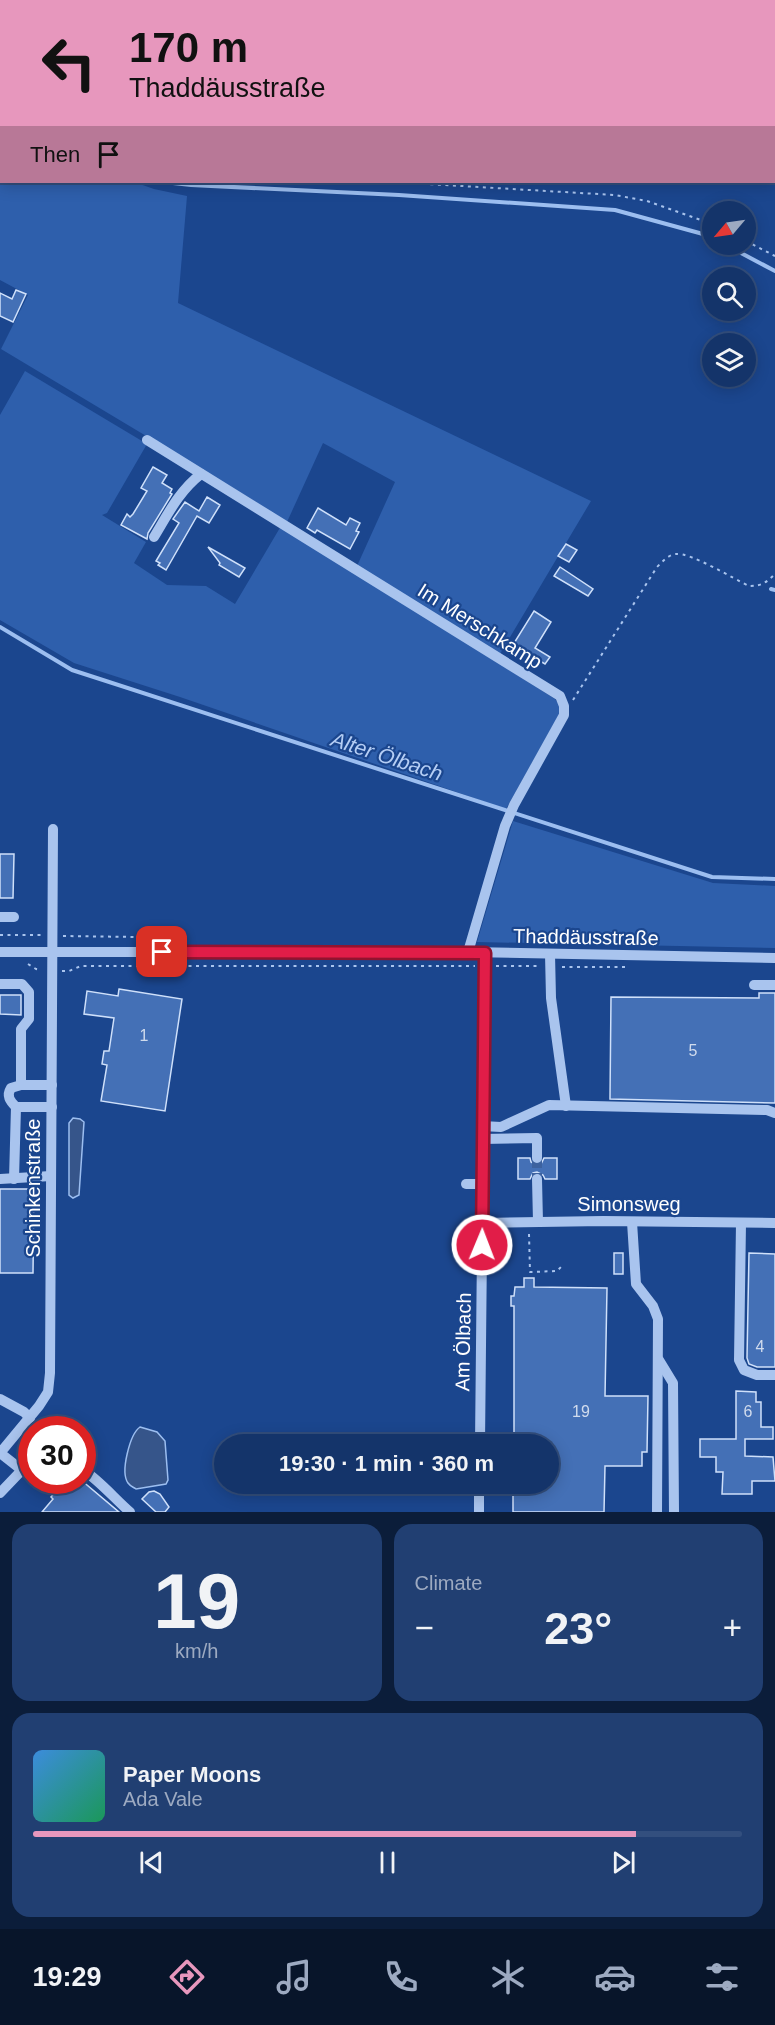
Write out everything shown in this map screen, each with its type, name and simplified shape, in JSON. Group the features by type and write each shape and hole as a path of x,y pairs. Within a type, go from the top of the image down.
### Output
{"street":[{"name":"Im Merschkamp","path":"147,440 560,696 564,706"},
{"path":"154,537 185,488 201,474"},
{"path":"468,952 505,826 564,715 564,706"},
{"name":"Schinkenstraße","path":"31,1416 48,1392 50,1373 53,829"},
{"path":"0,917 14,917"},
{"name":"Thaddäusstraße","path":"0,952 468,952 775,958"},
{"name":"Am Ölbach","path":"480,1434 485,953"},
{"path":"550,954 551,998 566,1106"},
{"path":"0,984 22,984 29,992 29,1019 21,1029 21,1085"},
{"path":"754,985 775,985"},
{"path":"52,1085 21,1085 11,1088 8,1092 9,1100 16,1107 52,1107"},
{"path":"482,1126 501,1127 549,1105 767,1110 775,1113"},
{"path":"14,1179 16,1107"},
{"path":"482,1139 537,1138 537,1158"},
{"path":"0,1179 51,1176"},
{"path":"534,1222 537,1179"},
{"path":"466,1184 483,1184"},
{"path":"632,1222 634,1276 639,1290 656,1312 657,1512"},
{"name":"Simonsweg","path":"482,1223 775,1224"},
{"path":"741,1223 739,1360 744,1370 757,1375 775,1375"},
{"path":"658,1359 673,1383 674,1512"},
{"path":"0,1399 28,1416"},
{"name":"Schinkenstraße","path":"0,1453 18,1432"},
{"path":"0,1453 18,1467"},
{"path":"0,1493 18,1474"},
{"path":"96,1478 103,1488 130,1512"},
{"path":"479,1494 479,1512"}],"path":[{"path":"410,183 615,195 646,201 702,221"},
{"path":"756,246 775,256"},
{"path":"564,706 571,703 657,567 666,558 675,554 687,555 749,586 759,586 775,574"},
{"path":"0,935 139,936 139,966"},
{"path":"26,963 36,969 69,971 81,966 633,967"},
{"path":"534,1222 530,1272 556,1271 563,1265"}],"shaded area":[{"path":"0,183 137,183 187,196 178,303 591,501 500,654 357,566 395,482 323,443 287,522 1,349 28,295 0,280"},
{"path":"25,371 147,444 107,513 102,515 146,542 134,563 167,585 206,586 235,604 281,526 555,699 560,706 560,713 506,809 74,663 0,620 0,415"},
{"path":"513,821 713,883 775,886 775,948 477,942"},
{"path":"73,1118 84,1122 79,1195 73,1198 69,1195 69,1123"},
{"path":"140,1427 157,1432 165,1441 168,1480 166,1484 136,1489 128,1483 125,1471 127,1453"}],"building":[{"path":"16,290 26,294 13,322 0,316 0,293 12,299"},
{"path":"153,467 167,475 162,483 172,489 170,493 172,494 148,533 147,539 121,525 127,514 130,517 133,514 147,491 141,488"},
{"path":"207,497 220,505 209,523 197,516 166,570 158,565 160,563 156,561 179,523 173,519 185,502 199,511"},
{"path":"318,508 346,525 350,518 360,523 356,531 359,532 350,549 317,530 315,533 307,528"},
{"path":"566,544 577,550 569,562 558,556"},
{"path":"208,547 245,568 239,577 219,565 220,563"},
{"path":"560,567 593,589 588,596 554,576"},
{"path":"534,611 551,622 535,648 550,657 545,664 530,655 528,658 511,648"},
{"path":"0,854 14,854 13,898 0,898"},
{"path":"119,989 182,999 165,1111 101,1101 107,1065 102,1064 104,1051 109,1051 114,1018 84,1014 87,991 118,996"},
{"path":"759,993 775,993 775,1103 610,1099 611,997 759,998"},
{"path":"0,995 21,995 21,1015 0,1014"},
{"path":"518,1158 530,1158 531,1162 536,1165 541,1164 544,1158 557,1158 557,1179 545,1179 537,1172 533,1173 530,1179 518,1179"},
{"path":"0,1189 34,1189 33,1273 0,1273"},
{"path":"614,1253 623,1253 623,1274 614,1274"},
{"path":"749,1253 775,1254 775,1367 757,1367 749,1364 747,1358"},
{"path":"524,1278 534,1278 534,1287 607,1288 605,1396 648,1396 647,1452 642,1452 642,1466 605,1466 604,1512 513,1512 513,1494 559,1494 559,1434 514,1434 514,1306 511,1306 511,1296 514,1296 515,1287 524,1287"},
{"path":"736,1391 756,1392 756,1402 761,1402 761,1427 773,1427 773,1439 745,1439 745,1456 773,1457 775,1481 752,1481 752,1494 722,1494 723,1472 716,1472 716,1457 700,1457 700,1439 736,1439"},
{"path":"154,1491 160,1494 169,1507 165,1512 156,1512 142,1499 149,1492"},
{"path":"96,1493 119,1512 42,1512 53,1499 51,1497 53,1494"}],"waterway":[{"path":"173,183 399,195 615,210 702,234"},
{"path":"745,255 775,271"},
{"path":"771,589 775,590"},
{"name":"Alter Ölbach","path":"0,627 72,670 712,877 775,879"}],"tunnel":[{"path":"537,1158 537,1179"}],"route":[{"path":"162,952 485,953 482,1245"}]}
